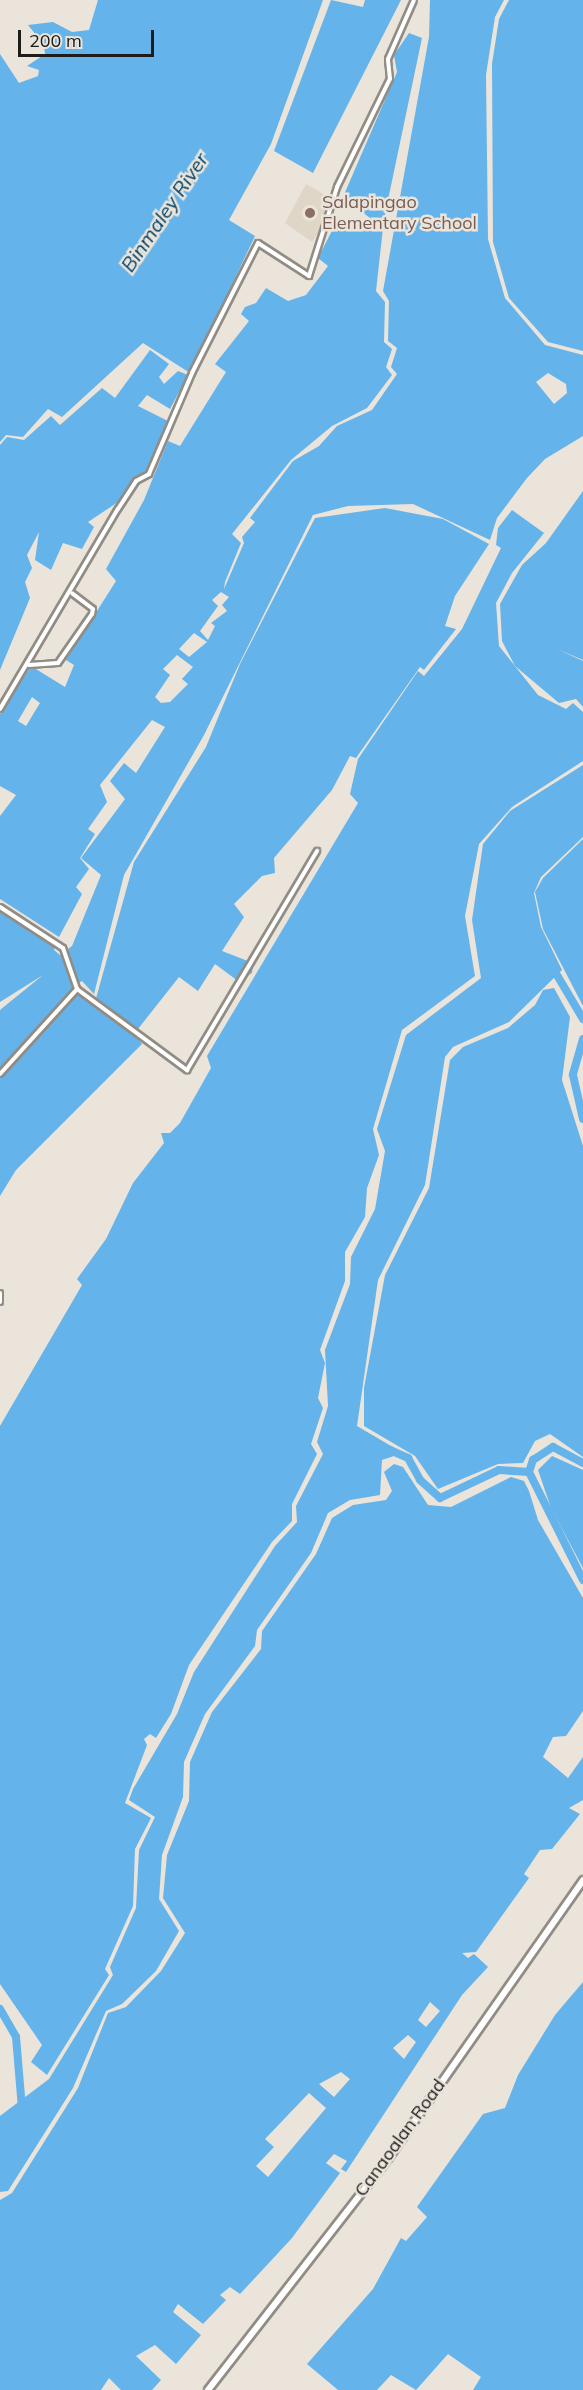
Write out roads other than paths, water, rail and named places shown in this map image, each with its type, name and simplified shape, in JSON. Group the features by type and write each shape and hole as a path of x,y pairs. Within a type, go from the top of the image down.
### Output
{"street":[{"path":"0,708 29,664 32,650 72,593 130,490 149,474 192,373 258,243 309,276 337,187 390,79 388,59 414,0"},
{"path":"29,664 58,663 92,614 93,609 72,593"},
{"path":"0,907 64,950 76,987 187,1070 317,851"},
{"path":"0,1074 76,987"},
{"path":"0,1293 0,1302"},
{"name":"Canaoalan Road","path":"208,2390 390,2156 583,1880"}],"water":[{"name":"Binmaley River","path":"98,0 323,0 271,144 229,220 255,236 190,373 143,343 62,417 48,409 23,437 6,435 0,442 0,54 19,83 38,76 39,70 27,66 45,54 44,45 28,25 53,22 72,32 89,30"},
{"path":"331,0 363,7 365,0 401,0 313,173 274,151"},
{"path":"430,0 504,0 495,17 486,75 488,239 505,298 545,345 583,355 583,436 545,459 527,478 497,518 490,540 413,504 348,506 313,515 204,735 124,875 94,994 82,981 75,985 0,1070 0,1010 43,975 0,1002 0,904 56,942 54,950 60,955 72,946 101,875 81,858 125,799 110,781 124,763 136,773 165,727 152,720 100,785 107,802 88,829 95,834 80,858 89,869 76,887 82,894 59,937 0,899 0,816 16,795 0,786 0,714 31,666 65,687 74,665 66,660 116,581 106,569 144,500 168,441 180,446 226,372 215,364 249,321 241,314 245,307 256,303 266,288 288,301 306,295 328,266 318,258 337,221 357,227 370,218 343,197 397,72 394,55 409,33 422,38 384,219 376,291 385,302 384,342 392,349 386,367 392,375 367,408 332,426 291,460 232,534 241,543 224,589 244,543 242,537 255,522 250,518 293,461 319,446 337,426 372,410 397,374 391,367 397,348 388,341 389,301 383,291 429,37","holes":["548,373 566,384 567,393 554,404 536,382","221,592 229,597 222,605 227,611 211,623 215,626 208,640 200,631 218,606 212,600","194,633 207,642 189,657 179,649","177,655 193,667 182,679 188,684 170,702 161,703 155,697 170,675 163,669","32,697 40,703 26,726 18,721"]},
{"path":"509,0 583,0 583,351 548,342 509,298 493,242 492,64 499,19"},
{"path":"150,350 169,364 159,377 164,384 178,371 188,375 170,409 147,395 138,406 168,421 149,471 121,500 88,522 94,527 82,549 63,543 51,570 35,560 39,532 27,555 32,568 25,582 30,598 0,670 0,445 7,437 24,440 51,416 60,425 102,388 115,398"},
{"path":"583,491 583,660 557,649 583,661 583,707 576,699 559,703 515,666 502,641 500,604 522,565 546,543"},
{"path":"385,508 443,519 489,544 455,596 445,626 456,629 424,670 420,667 356,758 350,756 332,790 274,858 275,873 262,876 234,904 244,917 222,951 253,963 252,973 238,981 215,964 198,991 179,977 134,1034 142,1044 16,1170 0,1196 0,1078 78,993 95,1002 134,862 206,747 240,664 315,518"},
{"path":"512,510 544,533 512,573 496,603 499,646 538,695 566,709 573,703 583,712 583,761 512,807 479,844 465,916 475,976 402,1030 373,1129 379,1155 367,1188 365,1217 345,1252 345,1281 320,1350 325,1363 318,1398 323,1408 311,1444 317,1454 292,1504 292,1521 272,1542 189,1665 171,1714 156,1738 150,1734 144,1739 147,1745 125,1803 151,1818 135,1849 133,1906 105,1969 109,1975 47,2075 31,2062 42,2045 0,1984 0,1426 82,1285 77,1279 106,1239 133,1183 164,1143 161,1133 170,1133 180,1123 211,1068 207,1056 358,803 350,794 358,759 418,671 424,676 462,629 501,548 496,545 498,528"},
{"path":"583,765 583,837 541,877 534,893 541,927 562,970 509,1022 453,1047 445,1057 425,1185 378,1280 357,1426 403,1453 382,1460 380,1495 350,1500 328,1513 311,1553 257,1630 255,1646 205,1714 184,1762 183,1797 162,1855 159,1899 179,1931 156,1971 122,2004 106,2011 73,2088 8,2191 0,2192 0,2116 49,2079 113,1975 110,1967 136,1908 139,1850 155,1817 129,1800 133,1789 177,1714 194,1672 275,1546 297,1522 296,1506 323,1454 317,1442 328,1406 325,1350 350,1284 351,1257 375,1209 385,1151 377,1129 406,1035 481,978 472,920 483,844 510,811"},
{"path":"583,839 583,1006 543,929 535,892 543,878"},
{"path":"554,988 570,1017 562,1080 583,1146 583,1457 550,1434 535,1441 523,1463 498,1464 438,1489 415,1456 364,1426 364,1388 385,1275 429,1188 450,1060 463,1047 508,1028 535,1005 543,990"},
{"path":"552,1456 583,1470 583,1568 551,1508 538,1470"},
{"path":"394,1464 403,1467 428,1505 451,1507 511,1477 524,1481 538,1520 583,1598 583,1711 566,1736 553,1737 543,1757 568,1778 583,1757 583,1800 569,1808 580,1814 552,1849 540,1850 524,1874 529,1878 476,1952 462,1953 468,1958 474,1954 488,1967 462,1995 346,2172 341,2169 347,2161 334,2154 326,2163 340,2173 292,2238 240,2294 230,2287 220,2295 226,2300 203,2324 178,2304 173,2312 201,2335 176,2364 155,2345 136,2356 161,2380 152,2390 121,2390 109,2378 101,2390 0,2390 0,2200 12,2193 78,2088 108,2013 126,2007 161,1971 185,1933 163,1898 167,1855 189,1801 190,1762 212,1712 261,1649 262,1631 316,1554 332,1518 353,1505 386,1500 392,1491 384,1472","holes":["430,2002 440,2011 426,2027 418,2020","408,2035 416,2042 404,2059 393,2048","341,2072 350,2079 334,2097 319,2084","309,2093 326,2108 268,2177 256,2166 274,2147 265,2139"]},
{"path":"583,1982 583,2390 473,2390 481,2377 448,2354 416,2390 391,2375 377,2390 338,2390 307,2364 373,2289 401,2238 406,2241 427,2217 417,2207 483,2114 505,2108 518,2075 555,2015"}],"waterway":[{"path":"551,965 583,1019"},
{"path":"583,1039 573,1075 583,1119"},
{"path":"529,1472 533,1460 553,1447 583,1463"},
{"path":"390,1450 408,1458 420,1480 440,1498 499,1470 529,1472 583,1580"},
{"path":"0,2009 16,2037 22,2108"}],"place":[{"name":"Salapingao Elementary School","path":"310,213"}]}
